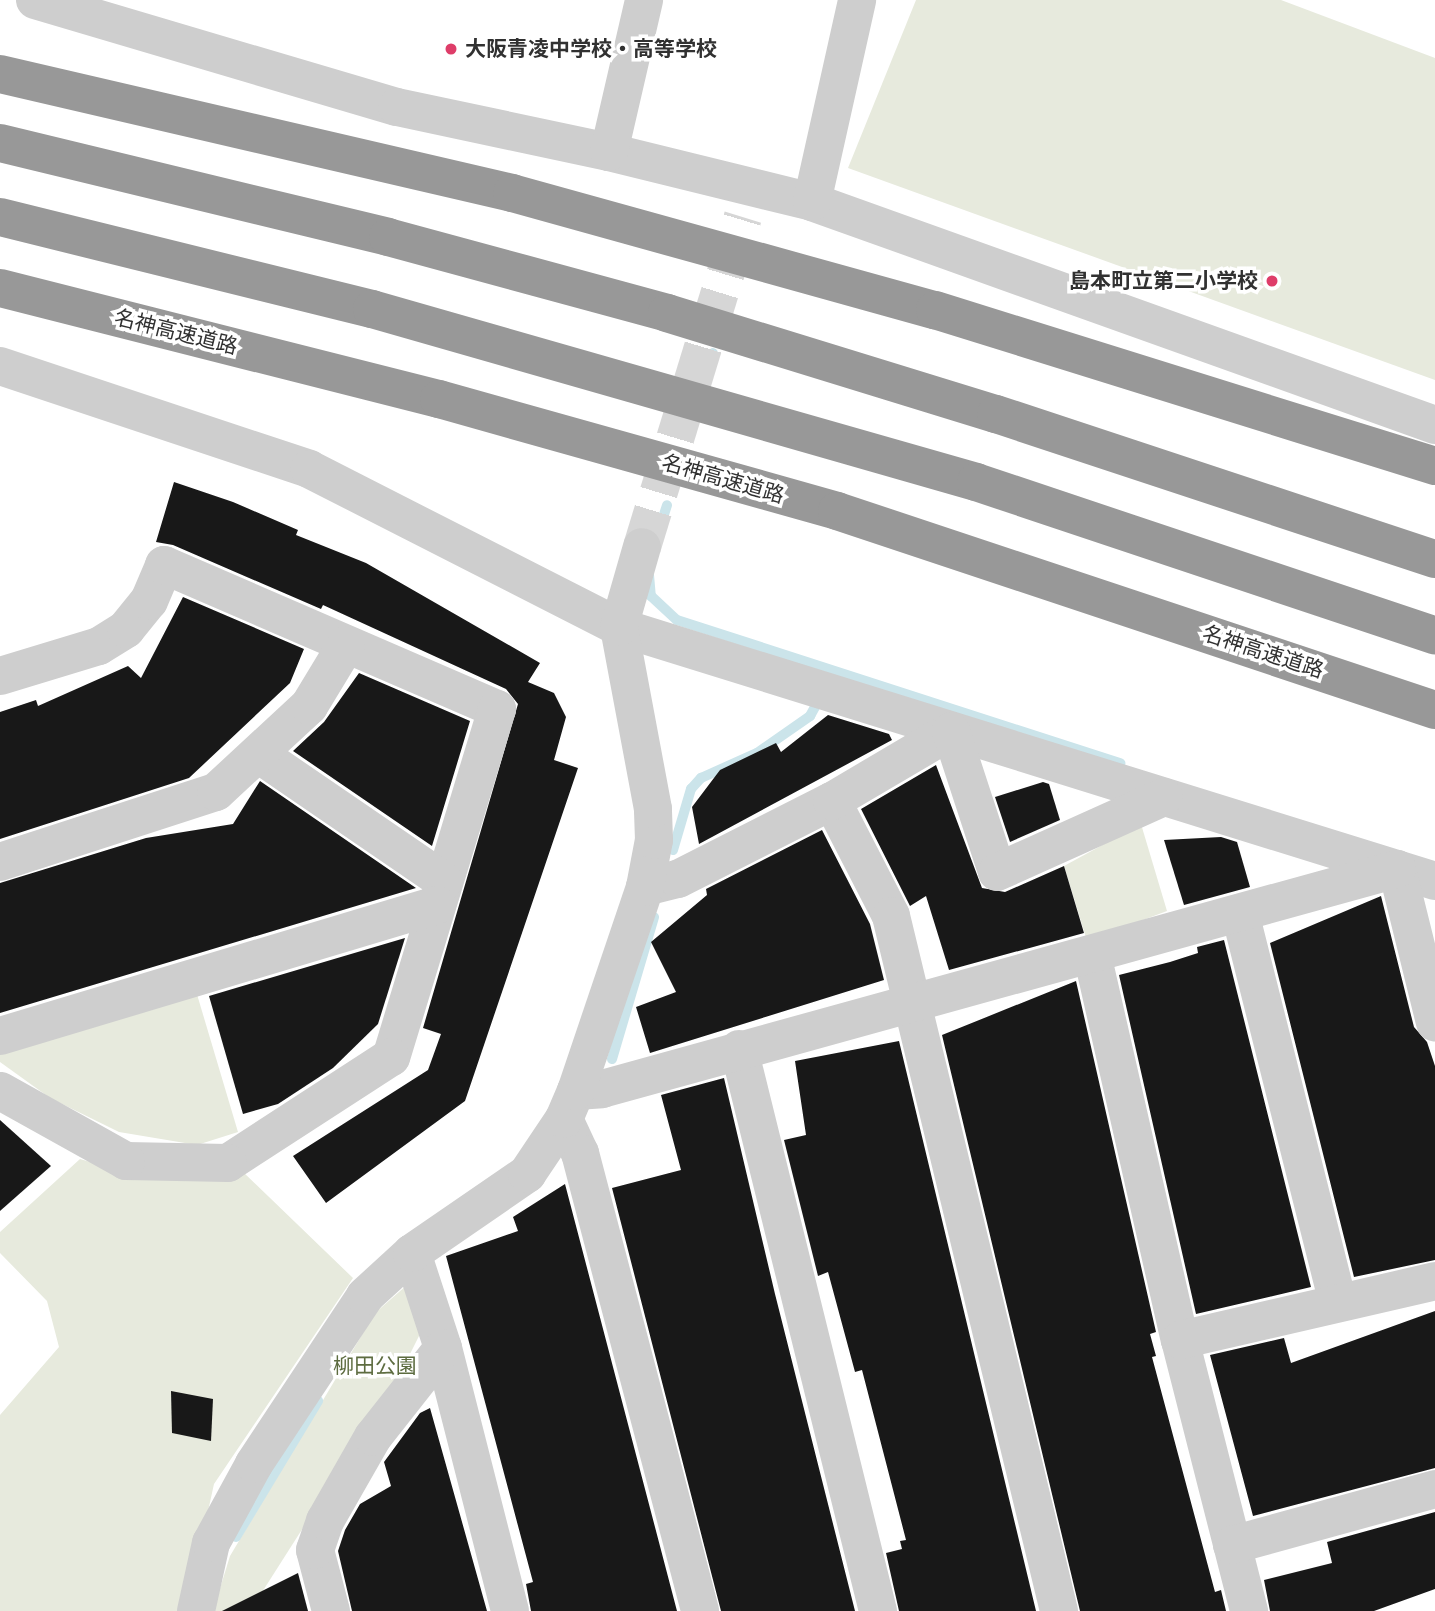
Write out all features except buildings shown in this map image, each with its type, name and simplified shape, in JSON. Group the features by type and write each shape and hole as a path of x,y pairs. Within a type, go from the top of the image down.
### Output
{"highway":[{"path":"0,74 512,193 935,310 1435,466"},
{"path":"0,143 388,237 667,313 996,414 1435,559"},
{"path":"0,217 372,309 976,482 1435,636"},
{"name":"名神高速道路","path":"0,288 439,399 837,511 1435,710"}],"street":[{"path":"35,0 397,107 609,152 748,202 813,202 1435,425"},
{"path":"609,152 644,0"},
{"path":"813,202 857,0"},
{"path":"0,366 309,469 619,627 1435,881"},
{"path":"196,1611 211,1543 254,1464 365,1296 412,1253 527,1174 570,1105 645,887 654,840 653,809 619,627 642,547"},
{"path":"0,676 99,646 127,629 149,601 164,565 497,709 391,1057 228,1163 127,1161 0,1091"},
{"path":"0,862 216,792 260,755 309,706 346,645"},
{"path":"951,731 997,872 1164,797"},
{"path":"645,887 678,879 832,801 951,731"},
{"path":"260,755 440,893"},
{"path":"832,801 891,916 914,1002 1059,1611"},
{"path":"570,1105 603,1089 739,1049 1397,869"},
{"path":"1397,869 1435,1022"},
{"path":"0,1036 440,893"},
{"path":"1240,913 1338,1304"},
{"path":"1092,954 1180,1340 1249,1611"},
{"path":"739,1049 878,1611"},
{"path":"570,1105 580,1153 700,1611"},
{"path":"412,1253 443,1348 510,1611"},
{"path":"1180,1340 1435,1281"},
{"path":"331,1611 315,1550 325,1521 373,1437 443,1348"},
{"path":"1232,1545 1435,1489"}],"green space":[{"name":"島本町立第二小学校","path":"916,0 1281,0 1435,58 1435,380 848,168"},
{"path":"1141,824 1167,911 1087,941 1064,866"},
{"path":"196,991 238,1132 197,1145 119,1132 50,1098 0,1062 0,1049"},
{"path":"80,1159 121,1171 242,1171 353,1278 214,1484 186,1611 0,1611 0,1415 59,1347 47,1301 0,1253 0,1232"},
{"name":"柳田公園","path":"407,1285 420,1334 396,1382 250,1611 213,1611 230,1556 375,1313"}],"waterway":[{"path":"712,358 713,353"},
{"path":"653,549 667,505"},
{"path":"649,575 651,596 677,620 1121,763"},
{"path":"673,850 691,789 701,778 757,753 810,716 819,700"},
{"path":"612,1059 654,917"},
{"path":"236,1537 318,1401"}],"tunnel":[{"path":"642,547 743,217"}],"place":[{"name":"大阪青凌中学校・高等学校","path":"451,49"},
{"name":"島本町立第二小学校","path":"1272,281"}]}
